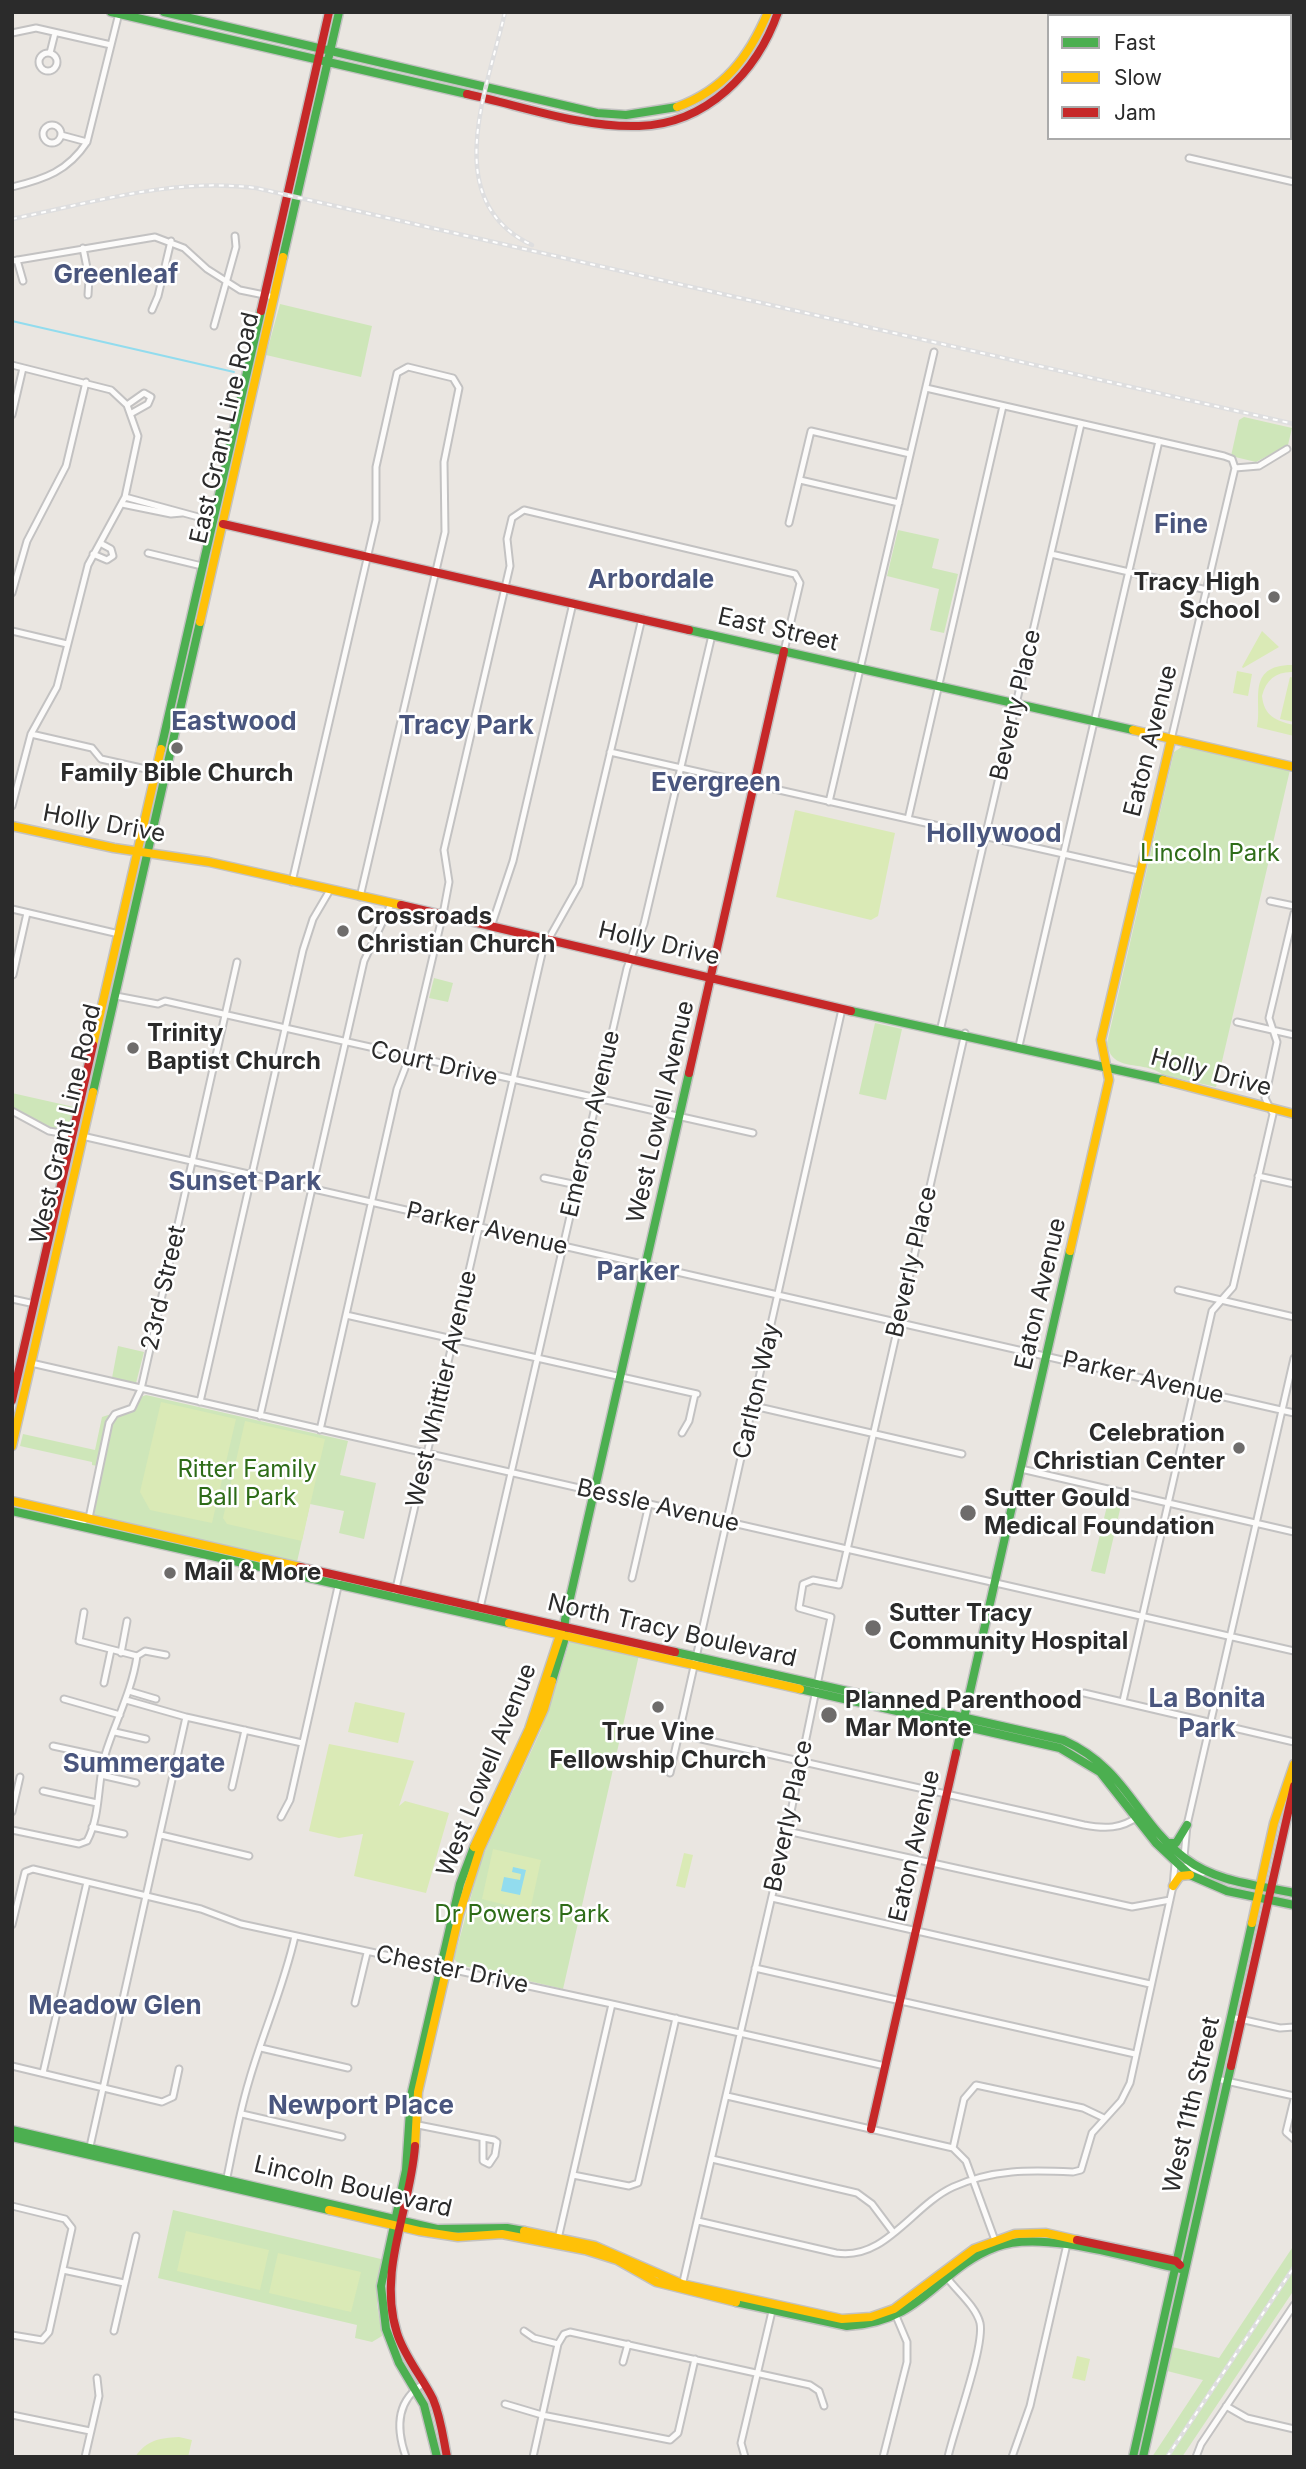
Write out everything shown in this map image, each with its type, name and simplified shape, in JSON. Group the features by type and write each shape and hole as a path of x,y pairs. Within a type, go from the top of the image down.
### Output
{"main road":[{"path":"164,12 597,113 638,116 657,114 688,104 729,76 755,43 768,12"},
{"name":"East Grant Line Road","path":"137,851 329,12"},
{"name":"East Grant Line Road","path":"148,852 339,12"},
{"path":"116,13 611,125 634,127 666,122 700,109 733,86 756,60 778,12"},
{"name":"East Street","path":"223,524 1294,767"},
{"name":"West Lowell Avenue","path":"437,2457 431,2423 392,2311 391,2279 398,2223 414,2174 413,2124 418,2092 443,1968 474,1846 529,1729 563,1632 784,651"},
{"name":"Eaton Avenue","path":"871,2129 1109,1080 1101,1040 1171,740"},
{"name":"Holly Drive","path":"12,826 292,881 550,938 842,1009 965,1032 1106,1065 1294,1114"},
{"name":"West Grant Line Road","path":"12,1399 137,851"},
{"name":"West Grant Line Road","path":"12,1446 148,852"},
{"name":"North Tracy Boulevard","path":"12,1501 339,1580"},
{"name":"North Tracy Boulevard","path":"12,1511 395,1592 964,1721 1055,1737 1087,1750 1118,1776 1141,1814 1149,1834 1179,1860 1213,1874 1294,1893"},
{"name":"West 11th Street","path":"1236,2018 1260,1885 1276,1817 1294,1764"},
{"name":"West 11th Street","path":"1133,2457 1175,2265 1236,2018 1272,1888 1294,1786"},
{"name":"North Tracy Boulevard","path":"1141,1814 1191,1875 1216,1887 1294,1905"},
{"path":"1167,1843 1178,1841 1187,1825"},
{"path":"1173,1886 1180,1876 1191,1875"},
{"name":"West 11th Street","path":"1143,2457 1221,2080"},
{"name":"Lincoln Boulevard","path":"12,2130 89,2151"},
{"name":"Lincoln Boulevard","path":"12,2137 89,2151 458,2236 502,2234 558,2241 609,2257 656,2283 847,2326 864,2325 895,2313 996,2242 1033,2239 1068,2241 1175,2265"},
{"path":"1175,2265 1184,2269"},
{"name":"West Lowell Avenue","path":"419,2386 440,2418 447,2457"}],"street":[{"path":"12,187 54,175 78,157 87,142 111,45 116,13"},
{"path":"12,33 30,27 111,45"},
{"path":"50,53 55,33"},
{"path":"61,135 87,142"},
{"path":"1189,158 1294,182"},
{"path":"23,281 15,261 144,236 171,241 240,290 263,297 274,297"},
{"path":"214,326 236,247 234,236"},
{"path":"152,310 171,241"},
{"path":"83,248 89,278 88,295"},
{"path":"829,802 934,352"},
{"path":"12,365 111,390 132,413 138,436 125,497 93,554 82,581 53,696 31,734 12,806"},
{"path":"292,881 376,520 376,467 380,440 396,379 404,367 457,381 459,388 444,462 447,520 360,897"},
{"path":"12,415 23,368"},
{"path":"12,593 27,541 66,467 86,382"},
{"path":"926,388 1224,456 1232,459 1235,468 1259,466 1287,449"},
{"path":"127,405 144,393 150,397 148,404 132,413"},
{"path":"908,819 1003,406"},
{"name":"Beverly Place","path":"941,1027 1081,424"},
{"path":"789,523 811,431 910,454"},
{"path":"1019,1046 1159,441"},
{"name":"Eaton Avenue","path":"1171,740 1235,468"},
{"path":"800,480 899,503"},
{"path":"125,497 182,513"},
{"path":"122,504 182,513"},
{"path":"320,1430 397,1089 410,1058 443,916 449,882 444,850 510,566 508,533 517,512 524,510 789,571 798,577 800,583 784,651"},
{"name":"East Street","path":"182,513 223,524"},
{"path":"93,554 107,560 113,556 111,549 100,543"},
{"path":"148,553 202,566"},
{"path":"1051,554 1207,590"},
{"path":"491,927 513,861 573,603"},
{"name":"West Whittier Avenue","path":"395,1592 543,949 579,885 642,618"},
{"path":"12,631 67,644"},
{"name":"Emerson Avenue","path":"479,1611 596,1099 632,957 644,924 712,635"},
{"path":"31,734 92,748 101,759 156,771"},
{"path":"610,752 1139,871"},
{"path":"200,1402 309,930 330,890"},
{"path":"1270,901 1294,906"},
{"path":"260,1416 367,950 388,916 391,904"},
{"path":"12,909 129,937"},
{"path":"13,975 27,913"},
{"path":"1123,1701 1212,1311 1233,1287 1273,1114 1273,1110 1268,1108 1265,1094 1277,1042 1269,1018 1294,913"},
{"name":"23rd Street","path":"89,1518 109,1423 115,1414 132,1408 141,1388 237,962"},
{"name":"Court Drive","path":"116,996 158,1004 166,1001 225,1017 753,1133"},
{"name":"Carlton Way","path":"670,1773 842,1009"},
{"path":"1237,1022 1294,1035"},
{"name":"Beverly Place","path":"681,2288 787,1831 831,1617 799,1608 803,1584 813,1580 839,1586 965,1032"},
{"name":"Parker Avenue","path":"12,1111 49,1131 312,1188 1294,1413"},
{"path":"1258,1176 1294,1184"},
{"path":"544,1178 577,1185"},
{"path":"1178,1290 1294,1317"},
{"path":"12,1299 44,1306"},
{"path":"346,1315 696,1394 690,1421 682,1433"},
{"path":"698,2221 848,2255 867,2252 939,2194 972,2179 1021,2170 1081,2170 1092,2133 1127,2092 1294,1358"},
{"name":"Bessle Avenue","path":"22,1361 1294,1651"},
{"path":"754,1406 962,1454"},
{"path":"1021,1469 1294,1532"},
{"path":"632,1578 649,1504"},
{"path":"58,1521 66,1518 82,1522 89,1518"},
{"path":"281,1817 290,1800 339,1580"},
{"path":"84,1612 79,1641 137,1656 145,1651 166,1655"},
{"path":"121,1653 128,1621"},
{"path":"104,1683 111,1650"},
{"path":"12,1830 79,1844 87,1841 97,1803 104,1757 129,1691 137,1656"},
{"path":"129,1691 156,1699"},
{"path":"1084,1693 1294,1742"},
{"path":"64,1699 120,1715"},
{"path":"126,1700 186,1717 302,1743"},
{"path":"89,2151 186,1717"},
{"path":"232,1787 245,1730"},
{"path":"115,1732 146,1739"},
{"path":"679,1734 1102,1828 1121,1826 1141,1814"},
{"path":"53,1746 104,1757"},
{"path":"101,1775 136,1783"},
{"path":"12,1812 20,1777"},
{"path":"43,1791 97,1803"},
{"path":"92,1827 124,1834"},
{"path":"787,1831 1132,1907 1170,1900"},
{"path":"161,1835 248,1856"},
{"name":"Chester Drive","path":"12,1925 24,1876 33,1869 201,1909 241,1924 676,2018 885,2067"},
{"path":"43,2073 87,1882"},
{"path":"772,1898 1150,1984"},
{"path":"226,2182 242,2114 287,1973 295,1936"},
{"path":"355,2003 367,1953"},
{"path":"755,1968 1135,2054"},
{"path":"558,2241 612,2004"},
{"path":"573,2175 629,2186 638,2183 676,2018"},
{"path":"1236,2018 1280,2028 1294,2027"},
{"path":"261,2048 348,2068"},
{"path":"12,2066 162,2102 173,2096 179,2069"},
{"path":"1221,2080 1294,2098 1286,2132 1294,2139"},
{"path":"953,2148 964,2098 976,2085 1083,2108 1104,2118"},
{"path":"727,2096 953,2148 966,2161 996,2242"},
{"path":"242,2114 342,2137"},
{"path":"413,2124 483,2139 497,2142 495,2155 489,2164 482,2157 483,2139"},
{"path":"712,2159 857,2193 872,2204 893,2232"},
{"path":"12,2206 65,2219 72,2228 46,2338 34,2340 14,2336"},
{"path":"114,2331 136,2235"},
{"path":"1012,2457 1031,2402 1068,2241"},
{"path":"63,2270 124,2283"},
{"path":"946,2276 975,2313 981,2327 948,2457"},
{"path":"1196,2457 1200,2444 1294,2305"},
{"path":"745,2457 741,2443 773,2308"},
{"path":"883,2457 907,2362 906,2342 895,2313"},
{"path":"524,2331 534,2338 558,2344"},
{"path":"533,2457 558,2344 564,2334 581,2334 810,2385 820,2391 824,2406"},
{"path":"623,2362 628,2344"},
{"path":"505,2404 542,2415 670,2440 678,2433 695,2360"},
{"path":"85,2457 100,2389 97,2378"},
{"path":"406,2457 400,2430 401,2411 404,2400 419,2386"},
{"path":"1226,2406 1247,2418 1294,2429"},
{"path":"12,2415 90,2431"}],"green space":[{"path":"280,304 372,326 361,377 266,355"},
{"path":"1244,417 1292,428 1288,445 1256,462 1231,456 1239,420"},
{"path":"898,530 939,539 932,568 958,574 944,633 930,630 939,589 887,576"},
{"path":"1262,631 1279,647 1243,668 1242,667"},
{"path":"1294,665 1294,672 1282,673 1269,681 1262,696 1268,713 1282,722 1294,725 1294,736 1257,727 1262,678 1278,666"},
{"path":"1237,671 1252,674 1248,696 1233,693"},
{"path":"1290,677 1294,678 1294,722 1280,719"},
{"name":"Lincoln Park","path":"1183,746 1290,770 1216,1087 1121,1063 1110,1053 1107,1043 1174,752"},
{"path":"795,810 895,833 878,916 871,920 776,897"},
{"path":"434,978 453,983 448,1002 429,998"},
{"path":"875,1023 902,1029 886,1100 859,1094"},
{"path":"12,1093 74,1107 69,1127 64,1132 27,1118 12,1107"},
{"path":"118,1346 144,1352 136,1383 112,1378"},
{"name":"Ritter Family Ball Park","path":"146,1395 348,1441 340,1475 376,1483 364,1539 339,1533 344,1511 310,1504 297,1562 95,1516 93,1511 87,1510 98,1466 92,1465 92,1462 20,1446 23,1434 95,1450 102,1417 136,1406 141,1397"},
{"path":"161,1402 236,1419 212,1523 150,1510 140,1492"},
{"path":"245,1421 325,1439 302,1541 227,1524 223,1518"},
{"path":"1109,1498 1122,1501 1105,1574 1091,1571"},
{"name":"Dr Powers Park","path":"570,1641 639,1655 563,1989 460,1965 454,1959 481,1860 541,1730"},
{"path":"355,1702 405,1713 398,1743 348,1732"},
{"path":"329,1744 414,1761 399,1806 405,1801 449,1813 426,1893 354,1876 363,1834 339,1838 309,1831"},
{"path":"493,1849 541,1860 530,1911 482,1899"},
{"path":"684,1853 693,1855 685,1888 676,1886"},
{"path":"173,2210 381,2259 377,2304 382,2336 372,2342 355,2338 357,2325 158,2278"},
{"path":"186,2231 269,2250 260,2290 177,2271"},
{"path":"1294,2245 1294,2290 1182,2457 1152,2457 1203,2380 1167,2371 1172,2347 1219,2358"},
{"path":"278,2253 361,2272 351,2312 269,2293"},
{"path":"1077,2356 1090,2359 1085,2381 1072,2378"},
{"path":"179,2437 192,2440 188,2457 135,2457 154,2441"}],"water":[{"path":"513,1867 526,1870 520,1895 501,1891 504,1877 520,1880 521,1874 512,1872"}],"waterway":[{"path":"12,321 234,372"}],"railway":[{"path":"505,12 481,108 477,140 478,172 486,201 503,225 532,245"},
{"path":"12,219 164,189 195,186 256,188 1294,424"},
{"path":"1167,2457 1294,2267"}],"traffic: fast":[{"path":"111,12 467,94"},
{"path":"164,12 597,113 626,115 677,107"},
{"path":"283,257 339,12"},
{"path":"161,749 261,311"},
{"path":"93,1092 200,622"},
{"path":"689,630 1133,730"},
{"path":"851,1011 1163,1080"},
{"path":"552,1681 564,1641 565,1620 689,1073"},
{"path":"956,1753 1070,1251"},
{"path":"12,1511 509,1623"},
{"path":"675,1652 1063,1740 1103,1766 1168,1844 1198,1867 1224,1878 1294,1893"},
{"path":"800,1689 1060,1748 1100,1772 1156,1843 1190,1875 1227,1891 1294,1905"},
{"path":"1167,1843 1176,1843 1187,1825"},
{"path":"437,2457 424,2405 399,2363 386,2329 381,2286 406,2170 411,2096 460,1884 474,1847"},
{"path":"1133,2457 1252,1923"},
{"path":"1143,2457 1231,2066"},
{"path":"12,2130 437,2229 507,2228 524,2231"},
{"path":"12,2137 329,2210"},
{"path":"736,2302 847,2326 873,2322 912,2305 976,2257 996,2247 1015,2242 1062,2243 1181,2269"}],"traffic: slow":[{"path":"677,107 708,91 733,70 752,43 768,12"},
{"path":"200,622 283,257"},
{"path":"1133,730 1294,767"},
{"path":"1070,1251 1109,1080 1101,1040 1171,740"},
{"path":"93,1045 161,749"},
{"path":"12,826 114,848 209,862 401,905"},
{"path":"1163,1080 1294,1114"},
{"path":"12,1446 93,1092"},
{"path":"12,1501 300,1567"},
{"path":"509,1623 800,1689"},
{"path":"474,1847 529,1729 561,1632"},
{"path":"415,2146 418,2092 459,1915 480,1849 544,1709 552,1681"},
{"path":"1252,1923 1274,1823 1294,1764"},
{"path":"1173,1886 1180,1876 1190,1875"},
{"path":"329,2210 419,2231 458,2237 502,2234 585,2250 617,2260 656,2282 736,2302"},
{"path":"524,2231 595,2246 682,2284 842,2319 871,2317 894,2309 974,2249 1015,2234 1046,2233 1077,2240"}],"traffic: jam":[{"path":"261,311 329,12"},
{"path":"467,94 596,124 639,126 664,123 686,116 726,91 757,55 778,12"},
{"path":"223,524 689,630"},
{"path":"689,1073 784,651"},
{"path":"401,905 851,1011"},
{"path":"12,1400 93,1045"},
{"path":"300,1567 675,1652"},
{"path":"871,2129 956,1753"},
{"path":"1231,2066 1294,1786"},
{"path":"415,2146 393,2263 392,2310 400,2342 436,2406 447,2457"},
{"path":"1077,2240 1176,2261 1180,2265"}],"place":[{"name":"Tracy High School","path":"1274,597"},
{"name":"Family Bible Church","path":"177,748"},
{"name":"Crossroads Christian Church","path":"343,931"},
{"name":"Trinity Baptist Church","path":"133,1048"},
{"name":"Celebration Christian Center","path":"1239,1448"},
{"name":"Sutter Gould Medical Foundation","path":"968,1513"},
{"name":"Mail & More","path":"170,1573"},
{"name":"Sutter Tracy Community Hospital","path":"873,1628"},
{"name":"True Vine Fellowship Church","path":"658,1707"},
{"name":"Planned Parenthood Mar Monte","path":"829,1715"}],"district":[{"name":"Greenleaf","path":"116,275"},
{"name":"Fine","path":"1181,525"},
{"name":"Arbordale","path":"651,580"},
{"name":"Eastwood","path":"234,722"},
{"name":"Tracy Park","path":"466,726"},
{"name":"Evergreen","path":"716,783"},
{"name":"Hollywood","path":"994,834"},
{"name":"Sunset Park","path":"245,1182"},
{"name":"Parker","path":"638,1272"},
{"name":"La Bonita Park","path":"1207,1714"},
{"name":"Summergate","path":"144,1764"},
{"name":"Meadow Glen","path":"115,2006"},
{"name":"Newport Place","path":"361,2106"}]}
